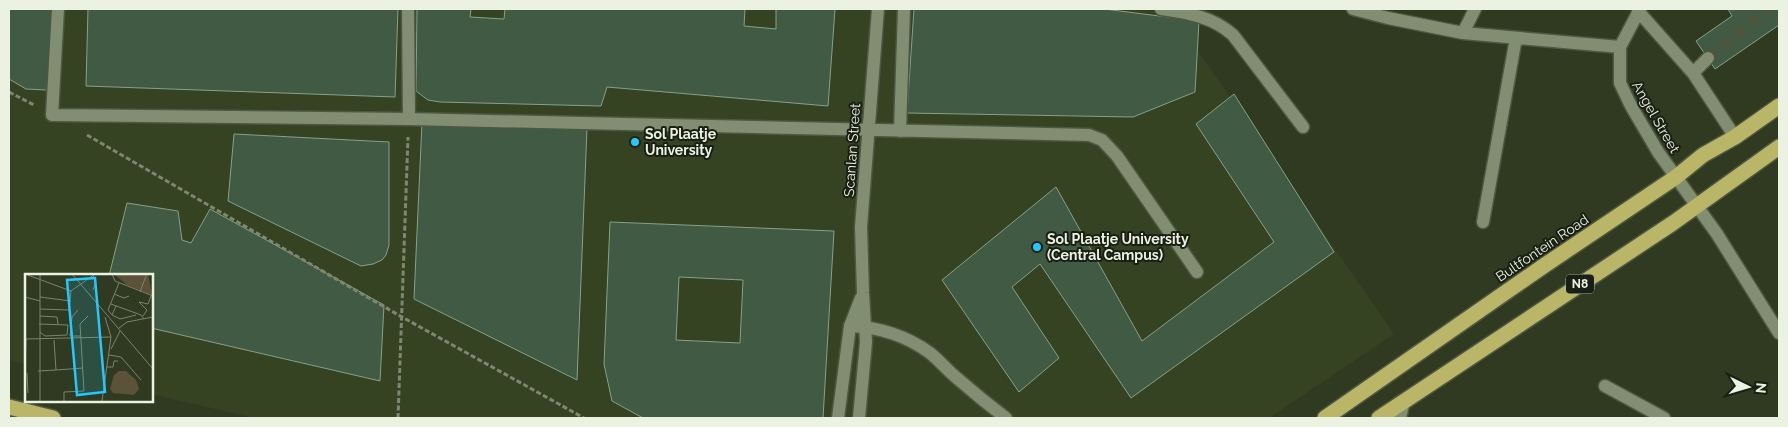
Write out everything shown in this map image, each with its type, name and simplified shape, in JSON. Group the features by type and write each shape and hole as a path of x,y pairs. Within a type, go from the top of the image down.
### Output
{"highway":[{"name":"Bultfontein Road","path":"1325,418 1545,265 1676,177 1703,156 1779,106"},
{"name":"N8","path":"1379,418 1673,223 1779,147"},
{"path":"9,407 53,418"}],"street":[{"path":"58,9 52,115 409,119 1089,136 1102,140 1117,156 1197,272"},
{"path":"408,9 409,119"},
{"name":"Scanlan Street","path":"859,418 866,342 861,227 878,9"},
{"path":"900,131 904,9"},
{"path":"1160,9 1196,14 1224,27 1233,35 1303,127"},
{"path":"1353,9 1464,33 1620,47"},
{"path":"1464,33 1475,9"},
{"path":"1639,10 1693,73 1735,136"},
{"name":"Angel Street","path":"1639,10 1620,47 1620,83 1658,152 1696,205 1779,333"},
{"path":"1483,222 1516,38"},
{"path":"1693,73 1708,58"},
{"name":"Scanlan Street","path":"838,418 850,326 863,293"},
{"path":"850,326 865,326 900,336 930,353 962,383 1006,418"},
{"path":"1605,386 1664,418"},
{"path":"1400,418 1404,401"}],"path":[{"path":"9,92 52,115"},
{"path":"398,418 409,119"},
{"path":"86,135 402,317 584,418"}],"shaded area":[{"name":"Sol Plaatje University","path":"9,9 1169,9 1394,334 1269,418 255,418 152,394 152,274 25,274 25,364 9,360"}],"building":[{"path":"9,9 52,9 47,90 26,89 9,79"},
{"path":"88,9 398,9 395,97 86,86"},
{"path":"417,9 471,9 470,17 504,19 505,9 745,9 744,26 776,29 776,9 835,9 828,106 607,87 601,106 440,102 428,100 416,91"},
{"path":"914,9 1104,9 1199,21 1195,92 1133,117 907,113"},
{"path":"1728,9 1779,9 1779,25 1715,69 1696,41 1732,16"},
{"name":"Sol Plaatje University (Central Campus)","path":"1234,94 1334,252 1131,398 1040,264 1012,287 1059,358 1019,392 942,280 1056,187 1142,341 1274,242 1196,124"},
{"path":"422,122 587,128 577,380 414,299"},
{"path":"234,134 389,142 389,245 386,255 382,260 361,266 228,201"},
{"path":"127,203 178,211 182,240 191,243 210,209 384,305 380,381 152,328 152,274 109,274"},
{"path":"610,222 834,231 823,418 643,418 612,401 604,364","holes":["679,277 743,280 740,343 676,340"]}],"tunnel":[{"path":"1708,58 1768,9"}],"place":[{"name":"Sol Plaatje University","path":"635,142"},
{"name":"Sol Plaatje University (Central Campus)","path":"1037,247"}]}
